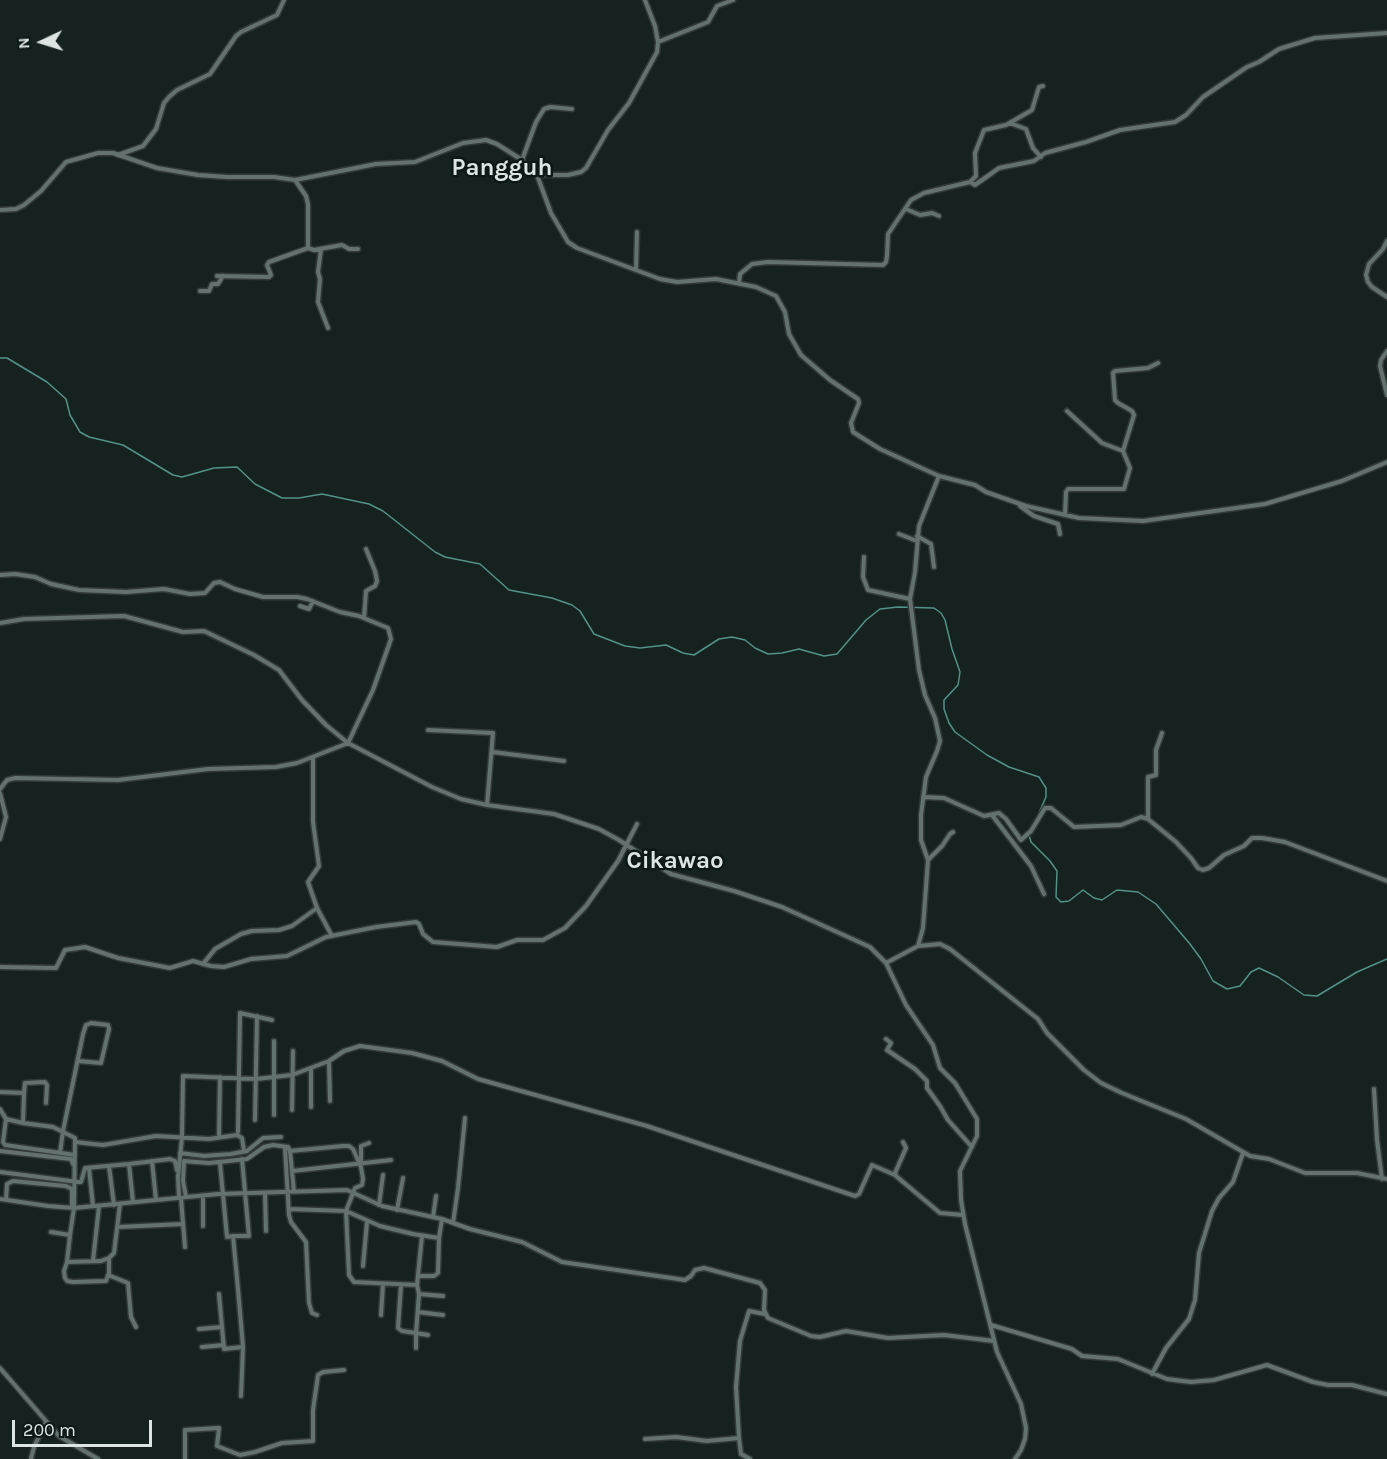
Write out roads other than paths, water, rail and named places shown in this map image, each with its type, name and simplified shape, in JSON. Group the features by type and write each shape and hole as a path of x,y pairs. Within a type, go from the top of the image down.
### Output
{"street":[{"path":"118,155 143,146 156,129 164,103 169,97 177,90 210,74 227,47 241,32 277,15 284,0"},
{"path":"537,174 578,174 586,168 656,56 658,42 655,26 645,0"},
{"path":"658,42 708,22 717,6 717,0"},
{"path":"717,6 733,0"},
{"path":"970,182 975,185 999,168 1034,161 1045,153 1120,130 1175,122 1186,116 1203,97 1247,67 1279,49 1315,38 1387,33"},
{"path":"739,283 740,274 752,264 768,262 883,265 887,256 888,234 911,200 924,194 970,182 976,176 975,153 982,132 1010,123 1032,110 1039,87 1043,86"},
{"path":"522,160 536,122 544,109 572,108"},
{"path":"1010,123 1026,129 1033,148 1041,157"},
{"path":"0,210 16,209 24,205 41,191 66,162 92,154 118,155 138,163 189,174 274,177 295,180 376,164 415,162 463,142 486,140 522,160 537,174 551,213 571,244 660,279 677,282 716,279 739,283 776,296 785,312 789,334 801,355 830,380 858,399 860,403 850,428 853,432 880,449 939,476 975,485 986,492 1017,503 1065,515 1079,518 1143,521 1249,507 1341,481 1387,462"},
{"path":"295,180 306,196 308,204 308,248"},
{"path":"906,209 920,215 932,213 939,216"},
{"path":"636,269 637,232"},
{"path":"1387,241 1369,264 1366,275 1372,287 1387,297"},
{"path":"216,276 269,277 271,275 267,265 269,262 308,248 314,250 342,245 349,249 358,249"},
{"path":"321,249 318,302 328,328"},
{"path":"200,291 209,291 212,284 218,284 223,276"},
{"path":"1387,351 1380,366 1387,395"},
{"path":"1065,515 1068,489 1124,489 1130,468 1123,451 1134,414 1115,399 1113,373 1148,368 1158,363"},
{"path":"1067,411 1102,443 1123,451"},
{"path":"918,946 923,928 928,860 921,840 923,797 926,777 940,741 919,670 910,599 917,539 926,506 939,476"},
{"path":"1017,503 1034,516 1058,524 1060,534"},
{"path":"898,534 932,544 934,567"},
{"path":"364,618 366,591 375,586 377,581 366,549"},
{"path":"864,557 863,577 868,590 910,599"},
{"path":"0,575 15,574 35,577 59,586 93,591 126,592 164,589 180,594 203,594 214,583 220,582 263,597 297,597 313,601 388,628 391,634 391,643 373,690 348,743 297,763 276,767 208,769 118,780 0,779"},
{"path":"300,606 309,609 313,601"},
{"path":"0,623 24,618 124,616 183,632 204,631 279,670 302,700 326,725 348,743 432,787 461,799 487,805 538,811 599,829 671,874 782,907 870,947 886,963 906,1005 933,1046 940,1068 955,1083 976,1119 978,1132 959,1176 963,1215 997,1352 1021,1404 1026,1428 1024,1445 1015,1459"},
{"path":"428,730 493,733 487,805"},
{"path":"1148,819 1147,783 1148,777 1156,774 1156,750 1162,733"},
{"path":"492,752 564,761"},
{"path":"314,756 313,822 319,866 308,882 317,908 332,936"},
{"path":"0,839 6,817 0,791 7,780"},
{"path":"923,797 944,798 984,816 1002,814 1019,839 1023,839 1031,831 1045,808 1051,808 1074,827 1121,825 1141,817 1148,819 1176,842 1198,868 1203,870 1209,868 1224,855 1244,846 1252,838 1262,838 1285,842 1387,881"},
{"path":"992,815 1031,866 1044,894"},
{"path":"0,967 56,968 65,950 86,947 118,958 170,968 194,961 224,967 251,960 286,956 314,941 332,936 416,922 423,934 433,942 497,947 517,940 543,940 566,928 586,906 618,861 637,824"},
{"path":"928,860 953,832"},
{"path":"203,964 216,949 241,934 286,928 299,922 317,908"},
{"path":"886,963 918,946 940,944 950,949 1038,1019 1047,1033 1084,1070 1101,1083 1186,1119 1243,1154 1269,1159 1305,1173 1357,1173 1385,1179 1377,1140 1374,1089"},
{"path":"238,1132 240,1012 272,1020"},
{"path":"255,1120 257,1016"},
{"path":"60,1153 63,1131 78,1061 86,1025 90,1023 109,1026 101,1064 78,1061"},
{"path":"108,1031 116,1034"},
{"path":"886,1039 891,1043 887,1050 915,1069 927,1081 927,1088 948,1120 972,1147"},
{"path":"274,1041 274,1114"},
{"path":"178,1174 182,1137 183,1076 256,1079 292,1075 360,1046 412,1053 442,1061 478,1079 496,1085 647,1126 855,1196 859,1194 872,1165 895,1175 940,1213 963,1215"},
{"path":"292,1051 292,1110"},
{"path":"329,1061 330,1101"},
{"path":"311,1068 311,1107"},
{"path":"219,1135 220,1077"},
{"path":"23,1123 25,1083 45,1082 47,1085 46,1103"},
{"path":"0,1092 24,1093"},
{"path":"0,1109 6,1119 3,1142 5,1145 75,1155"},
{"path":"453,1223 465,1118"},
{"path":"6,1119 53,1127 73,1136 75,1142 73,1181"},
{"path":"75,1142 103,1145 156,1136 208,1138 240,1135 244,1152"},
{"path":"180,1153 220,1155 244,1152 263,1138 281,1137"},
{"path":"895,1175 905,1150 903,1142"},
{"path":"360,1164 361,1148 369,1143"},
{"path":"185,1247 182,1198 184,1161 220,1163 242,1159 251,1157 267,1145 285,1147 291,1151 349,1146 353,1149 363,1174 363,1183 355,1188 346,1211 349,1275 357,1283 417,1285"},
{"path":"285,1147 291,1222 306,1242 309,1304 312,1313 317,1316"},
{"path":"0,1151 71,1159 73,1208 64,1271 67,1281 106,1281 109,1258 116,1249 120,1204"},
{"path":"291,1151 294,1192"},
{"path":"1152,1374 1166,1348 1189,1319 1195,1300 1199,1253 1212,1211 1233,1182 1243,1154"},
{"path":"0,1172 81,1182 84,1170 89,1168 165,1158 173,1160 182,1198"},
{"path":"220,1163 227,1237 249,1236 242,1159"},
{"path":"292,1171 391,1160"},
{"path":"152,1161 156,1200"},
{"path":"129,1164 133,1202"},
{"path":"109,1166 114,1205"},
{"path":"89,1168 93,1206"},
{"path":"379,1205 383,1175"},
{"path":"397,1210 403,1178"},
{"path":"6,1200 7,1184 13,1181 70,1187 73,1208"},
{"path":"0,1199 73,1208 223,1194 335,1190 355,1192 379,1205 442,1219 470,1229 522,1242 562,1262 685,1280 695,1270 704,1268 747,1279 765,1287 765,1314"},
{"path":"265,1192 266,1231"},
{"path":"202,1196 203,1226"},
{"path":"433,1217 436,1196"},
{"path":"93,1261 99,1206"},
{"path":"289,1209 346,1211 367,1222 439,1238"},
{"path":"419,1276 434,1276 438,1273 442,1219"},
{"path":"363,1266 367,1222"},
{"path":"118,1227 183,1224"},
{"path":"51,1232 70,1235"},
{"path":"233,1236 243,1347 241,1396"},
{"path":"416,1348 419,1294 417,1285 422,1236"},
{"path":"67,1262 109,1258"},
{"path":"108,1275 128,1283 131,1317 136,1327"},
{"path":"381,1315 382,1284"},
{"path":"401,1285 398,1329 429,1335"},
{"path":"219,1294 224,1349 243,1347"},
{"path":"419,1294 443,1296"},
{"path":"750,1459 741,1454 736,1387 741,1335 748,1311 765,1314 770,1319 816,1337 846,1331 888,1338 944,1335 994,1341"},
{"path":"418,1312 442,1315"},
{"path":"990,1325 1072,1349 1082,1356 1118,1359 1167,1379 1214,1380 1267,1365 1328,1386 1346,1384 1387,1394"},
{"path":"199,1329 222,1327"},
{"path":"202,1347 224,1345"},
{"path":"0,1368 59,1436 98,1459"},
{"path":"185,1459 183,1432 185,1430 219,1428 218,1446 240,1455 282,1443 313,1441 313,1410 318,1375 323,1372 344,1370"},
{"path":"31,1459 46,1422"},
{"path":"645,1439 676,1437 707,1441 739,1438"}],"waterway":[{"path":"0,358 7,358 47,382 66,399 70,415 80,432 89,437 123,445 173,475 182,477 214,468 237,467 255,484 282,498 322,494 369,504 383,511 435,552 445,557 480,564 509,590 552,598 572,605 580,611 594,634 625,646 640,648 666,645 683,653 694,655 719,639 732,637 745,640 768,654 799,649 824,656 837,654 866,620 880,609 934,608 945,620 960,672 958,685 944,700 944,709 949,723 955,732 987,755 1009,767 1039,777 1046,788 1046,797 1038,815"},
{"path":"1029,831 1036,820"},
{"path":"1029,835 1031,842 1057,871 1056,897 1061,902 1069,901 1083,890 1094,898 1102,900 1117,890 1138,892 1156,904 1190,944 1213,981 1227,989 1240,986 1251,972 1259,968 1278,977 1304,995 1317,996 1357,972 1387,959"}],"district":[{"name":"Pangguh","path":"502,168"},
{"name":"Cikawao","path":"675,861"}]}
